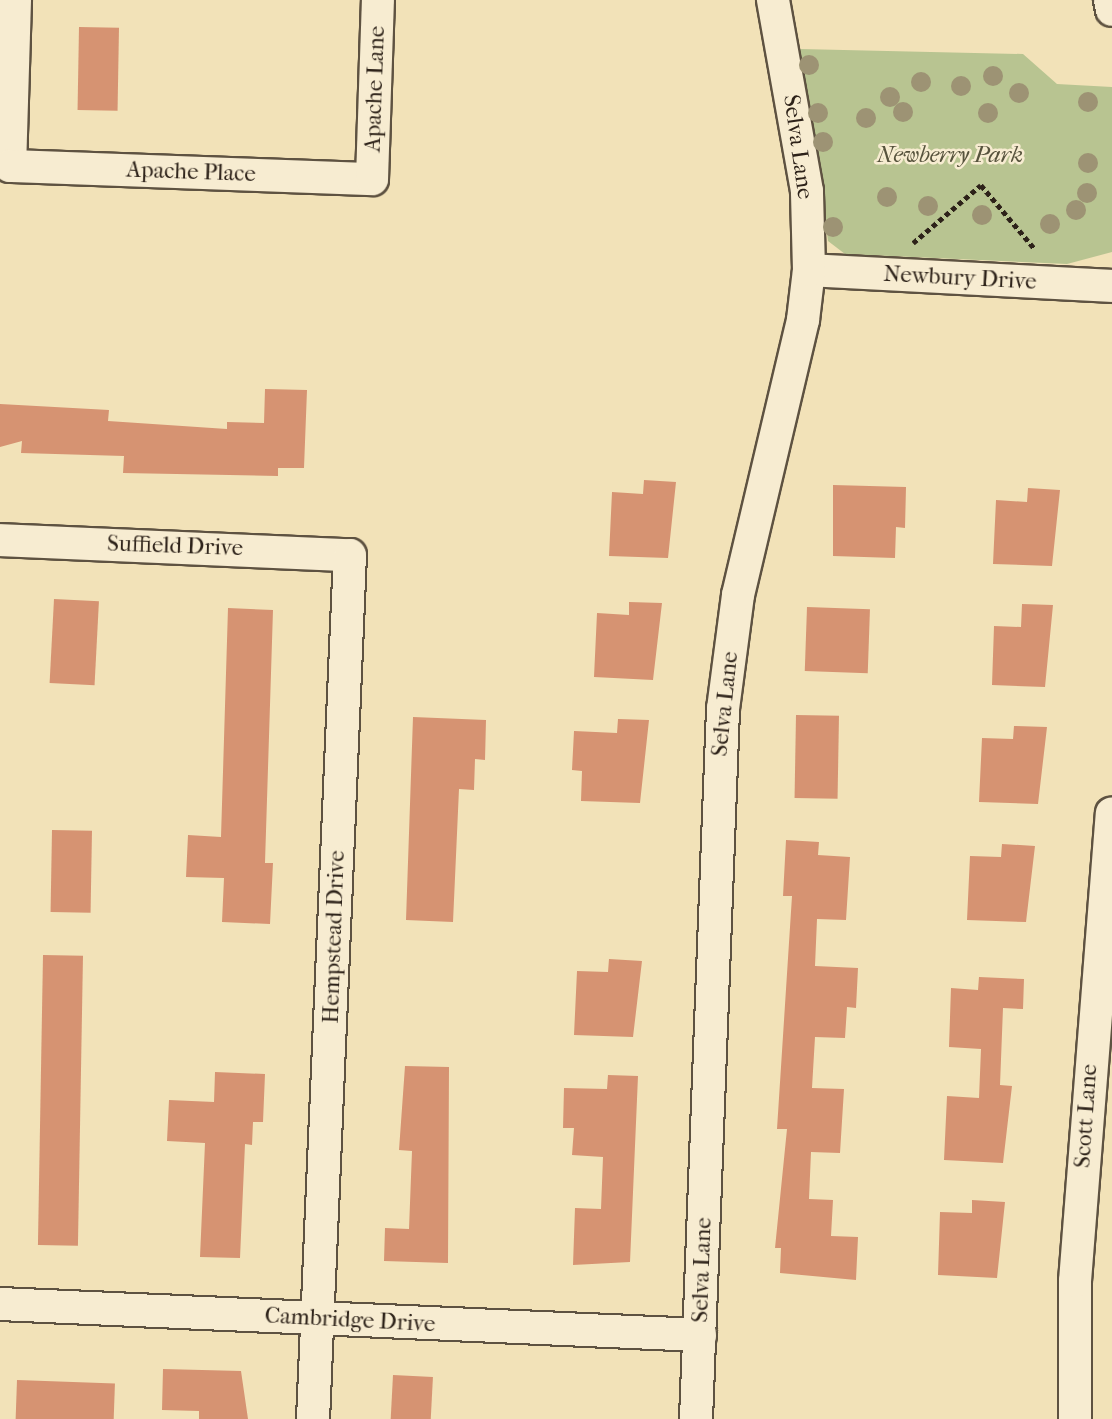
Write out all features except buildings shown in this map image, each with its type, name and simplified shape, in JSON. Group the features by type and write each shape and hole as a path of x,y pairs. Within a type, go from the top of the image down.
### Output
{"street":[{"name":"Apache Place","path":"15,0 10,166 372,179"},
{"name":"Apache Lane","path":"372,179 378,0"},
{"name":"Selva Lane","path":"696,1419 723,709 738,595 803,320 809,270 807,191 773,0"},
{"path":"1110,0 1112,10"},
{"name":"Newbury Drive","path":"809,270 1112,286"},
{"name":"Suffield Drive","path":"0,540 350,555"},
{"name":"Hempstead Drive","path":"313,1419 350,555"},
{"name":"Scott Lane","path":"1075,1419 1075,1281 1112,813"},
{"name":"Cambridge Drive","path":"0,1304 700,1335"}],"path":[{"path":"913,243 981,185 1034,248"}],"green space":[{"name":"Newberry Park","path":"800,49 1023,54 1057,84 1112,87 1112,252 1067,264 845,254 828,241"}]}
